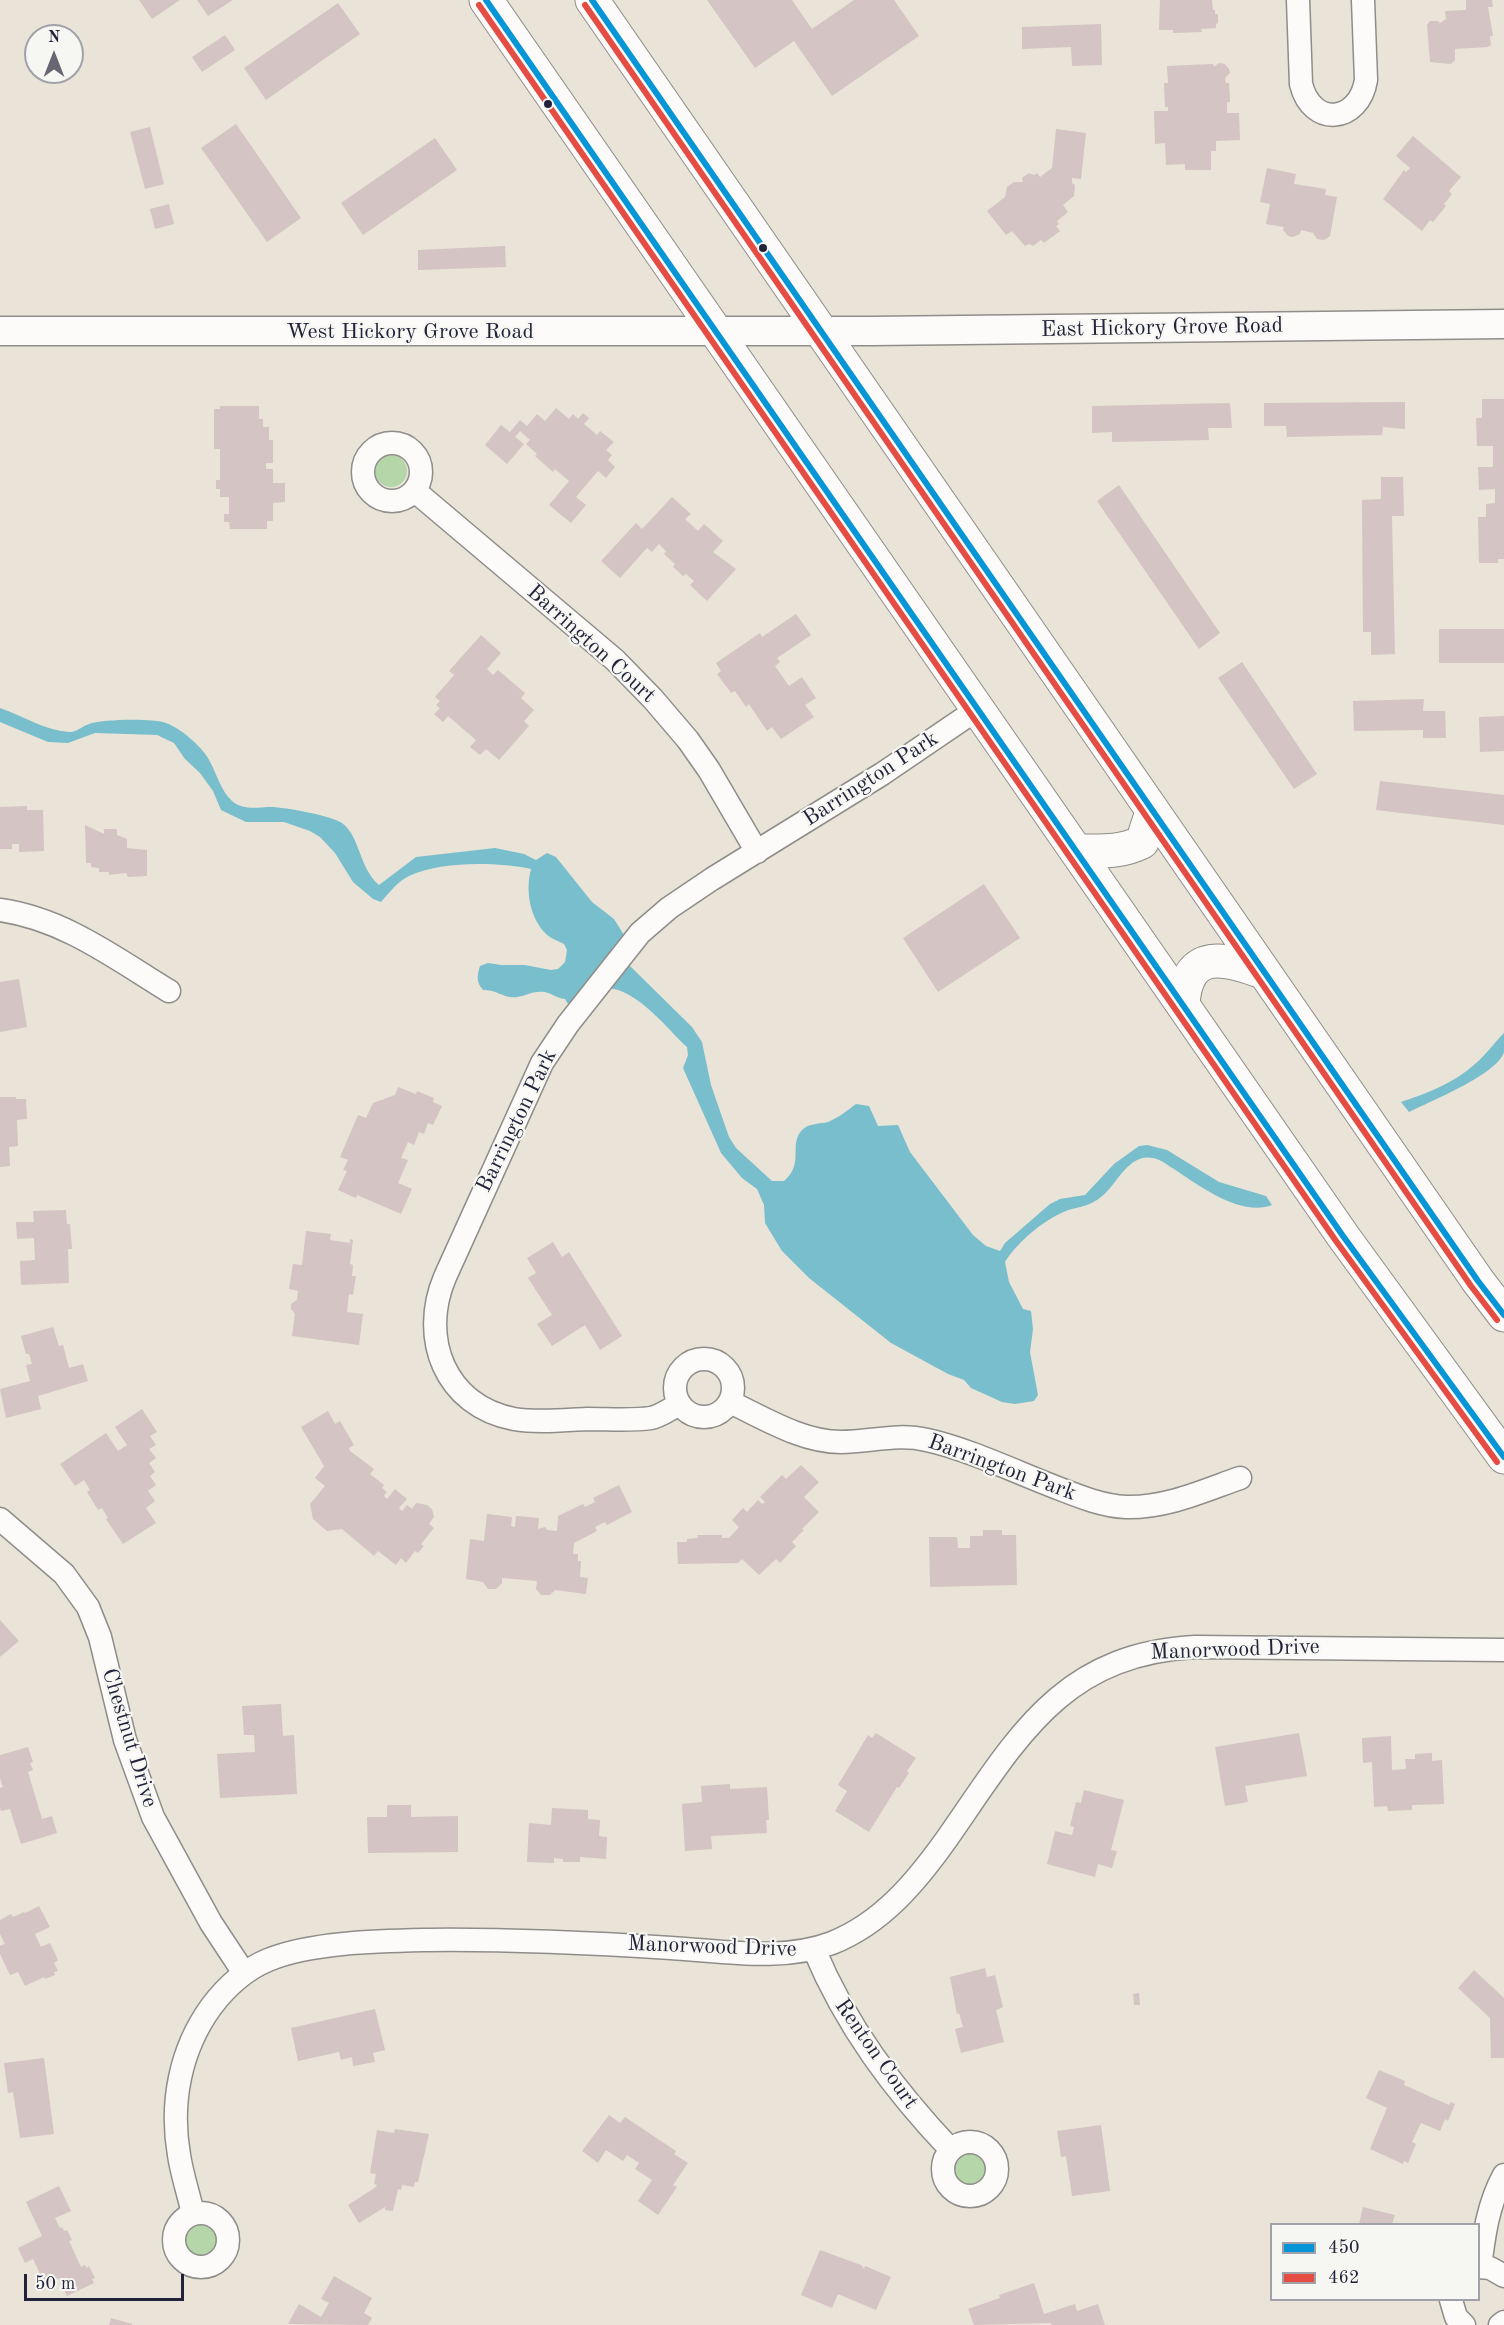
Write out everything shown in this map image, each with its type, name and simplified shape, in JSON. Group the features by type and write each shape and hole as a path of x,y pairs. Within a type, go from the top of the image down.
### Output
{"main road":[{"path":"486,0 1383,1293 1504,1457"},
{"path":"592,0 1152,812 1478,1281 1504,1315"},
{"path":"1077,851 1111,852 1128,849 1142,842 1152,812"},
{"path":"1182,1004 1185,986 1193,972 1205,963 1227,960 1265,973"}],"street":[{"path":"1298,0 1301,84 1304,97 1311,107 1334,115 1358,104 1364,92 1366,80 1363,0"},
{"name":"East Hickory Grove Road","path":"821,331 1504,324"},
{"name":"West Hickory Grove Road","path":"0,331 364,333 821,331"},
{"name":"Barrington Court","path":"415,491 615,660 653,699 709,770 757,852"},
{"name":"Barrington Park","path":"680,1404 652,1418 514,1419 486,1409 463,1392 447,1372 439,1353 434,1322 438,1293 535,1078 550,1050 640,933 669,908 882,774 979,708"},
{"path":"0,910 35,917 79,935 169,992"},
{"path":"703,1358 721,1363 732,1377 733,1394 730,1402 724,1409 710,1417 693,1415 680,1404 676,1396 676,1378 687,1364 703,1358"},
{"name":"Barrington Park","path":"730,1402 799,1434 823,1441 855,1442 895,1436 927,1440 1076,1495 1112,1505 1138,1506 1178,1500 1240,1478"},
{"name":"Chestnut Drive","path":"0,1519 64,1574 88,1607 100,1637 125,1740 153,1817 211,1923 244,1973"},
{"name":"Manorwood Drive","path":"194,2214 179,2155 177,2104 179,2079 186,2053 200,2023 229,1986 244,1973 271,1959 309,1949 409,1941 549,1940 770,1954 814,1949 853,1933 892,1905 921,1873 993,1771 1041,1713 1072,1686 1111,1663 1154,1651 1195,1647 1504,1650"},
{"name":"Renton Court","path":"814,1949 835,1994 865,2046 903,2097 951,2150"},
{"path":"1480,2261 1488,2217 1504,2175"},
{"path":"1480,2267 1490,2268 1504,2276"},
{"path":"1450,2301 1456,2316 1464,2325"},
{"path":"1500,2325 1504,2322"}],"green space":[{"path":"391,455 402,460 407,471 402,482 391,487 380,482 375,471 380,460"},
{"path":"971,2153 982,2158 987,2169 982,2180 971,2185 960,2180 955,2169 960,2158"},
{"path":"202,2225 213,2230 218,2241 213,2252 202,2257 191,2252 186,2241 191,2230"}],"water":[{"path":"0,708 42,726 69,732 95,722 115,720 151,720 171,725 200,748 211,763 224,791 237,804 256,808 297,810 342,823 353,836 367,870 379,885 416,857 495,848 524,854 536,860 547,853 556,857 592,902 614,919 624,935 629,965 692,1027 702,1042 711,1085 729,1137 736,1148 772,1181 784,1181 794,1168 796,1142 802,1130 811,1125 828,1122 856,1104 869,1106 878,1126 898,1125 910,1152 973,1235 986,1246 1000,1251 1005,1243 1050,1204 1060,1199 1085,1195 1114,1164 1139,1146 1147,1145 1167,1150 1219,1182 1266,1196 1272,1205 1260,1208 1235,1204 1222,1199 1159,1160 1144,1158 1130,1165 1097,1200 1063,1212 1034,1230 1017,1246 1005,1262 1009,1282 1023,1309 1031,1311 1033,1329 1030,1352 1038,1395 1034,1401 1015,1404 1002,1402 971,1388 964,1380 948,1374 891,1343 809,1278 782,1251 765,1223 764,1205 757,1189 742,1178 721,1153 683,1068 688,1055 687,1047 646,1007 622,991 609,988 597,990 568,1004 565,999 545,992 514,997 483,990 478,982 478,973 480,966 488,963 525,965 551,970 558,969 565,962 567,950 564,944 547,935 533,913 529,895 531,869 469,864 422,871 405,878 381,902 373,899 353,882 335,853 320,837 310,831 284,822 246,822 221,810 213,791 174,743 157,735 95,733 68,743 48,742 0,722"},
{"path":"1504,1033 1504,1052 1499,1060 1477,1078 1409,1112 1401,1102 1431,1091 1467,1071"}],"building":[{"path":"139,0 180,0 152,19"},
{"path":"197,0 233,0 208,16"},
{"path":"707,0 792,0 812,29 854,0 894,0 919,36 832,96 794,41 755,68"},
{"path":"1160,0 1212,0 1213,10 1215,14 1218,14 1216,28 1201,29 1202,32 1173,33 1173,30 1159,30"},
{"path":"1466,0 1492,0 1493,7 1488,7 1493,36 1490,36 1491,45 1455,49 1455,60 1451,64 1430,62 1427,25 1430,21 1440,23 1446,19 1445,11 1466,10"},
{"path":"338,3 360,34 266,100 244,68"},
{"path":"1101,24 1102,65 1072,66 1071,47 1022,49 1022,27"},
{"path":"225,35 235,50 202,72 192,57"},
{"path":"1219,63 1225,64 1229,69 1230,73 1225,78 1226,83 1229,83 1230,102 1227,102 1227,113 1239,113 1240,140 1216,141 1216,151 1211,151 1211,170 1185,170 1185,164 1166,165 1165,143 1155,144 1154,111 1168,111 1168,107 1165,107 1164,83 1168,83 1167,66 1213,64 1214,67"},
{"path":"236,124 301,218 267,242 201,148"},
{"path":"150,127 164,184 145,189 130,132"},
{"path":"1056,129 1086,133 1081,179 1072,178 1072,183 1075,185 1074,196 1063,205 1068,212 1057,221 1059,224 1056,226 1060,231 1044,243 1041,240 1033,246 1029,244 1025,246 1012,231 1006,235 987,211 1005,197 1007,187 1014,182 1023,182 1022,178 1029,173 1034,175 1037,173 1040,177 1052,168"},
{"path":"1413,136 1461,177 1449,191 1452,194 1444,204 1446,206 1433,222 1430,220 1422,231 1383,199 1404,170 1406,172 1410,168 1396,156"},
{"path":"435,138 457,170 363,235 341,203"},
{"path":"1267,168 1296,174 1294,184 1326,189 1325,195 1337,197 1330,236 1324,240 1317,239 1313,233 1301,230 1300,234 1293,237 1288,236 1283,230 1284,227 1266,224 1270,204 1260,202"},
{"path":"169,204 174,224 155,229 150,209"},
{"path":"505,246 506,267 418,270 418,250"},
{"path":"1482,399 1504,399 1504,559 1498,559 1498,563 1479,563 1478,517 1486,517 1486,504 1495,503 1495,489 1479,490 1478,467 1493,467 1493,446 1477,446 1476,418 1482,418"},
{"path":"1405,402 1405,429 1383,427 1382,435 1287,437 1286,426 1264,426 1264,403"},
{"path":"1230,403 1232,428 1208,428 1209,440 1112,442 1112,432 1092,433 1092,406"},
{"path":"220,406 259,406 259,419 263,419 263,427 269,427 269,440 273,440 273,463 266,463 266,469 273,469 273,483 285,483 285,502 273,503 273,521 267,521 267,529 230,529 229,522 224,522 224,514 229,514 229,497 220,497 220,489 216,489 216,480 220,480 220,449 214,449 214,409 220,409"},
{"path":"556,408 569,419 573,414 578,419 583,413 589,418 584,424 597,435 600,431 614,442 606,450 612,455 608,460 615,467 606,478 598,471 576,497 586,505 571,523 549,505 569,481 555,469 553,472 535,456 537,454 526,444 530,440 520,431 515,437 524,444 507,464 485,445 501,425 510,432 520,420 527,426 537,414 545,421"},
{"path":"1381,477 1403,477 1404,516 1392,516 1395,654 1371,655 1371,632 1363,632 1362,500 1381,499"},
{"path":"1119,485 1220,633 1199,649 1097,501"},
{"path":"672,497 691,514 685,519 698,531 704,524 723,541 713,552 736,569 707,601 690,585 694,581 686,574 683,576 673,567 675,564 664,554 666,551 659,544 652,552 647,548 620,578 601,561 636,523 642,529"},
{"path":"796,614 811,635 777,658 780,662 775,666 789,686 802,677 816,698 805,705 814,717 781,739 772,727 767,731 749,704 746,707 735,691 731,693 717,674 721,671 716,663 760,633 762,637"},
{"path":"1439,629 1504,629 1504,663 1439,663"},
{"path":"481,635 501,653 487,669 493,675 498,670 525,693 521,698 534,710 524,721 529,726 499,760 486,749 480,755 470,747 476,740 448,716 443,722 434,714 440,708 436,705 440,701 435,697 454,675 449,671"},
{"path":"1242,662 1317,774 1294,789 1218,678"},
{"path":"1424,699 1423,711 1445,711 1446,738 1423,738 1423,730 1354,731 1353,701"},
{"path":"1504,716 1504,751 1480,752 1479,717"},
{"path":"1380,781 1504,795 1504,825 1376,810"},
{"path":"27,806 27,810 43,810 44,851 19,852 19,844 12,844 12,849 0,849 0,807"},
{"path":"85,825 104,834 104,829 117,829 117,835 127,839 127,848 147,850 147,876 128,877 126,873 109,875 109,872 99,872 99,868 91,867 91,863 86,863"},
{"path":"984,884 1020,938 938,992 903,938"},
{"path":"19,979 27,1027 0,1032 0,982"},
{"path":"398,1087 434,1098 433,1102 442,1106 433,1125 428,1123 424,1134 419,1132 414,1145 408,1142 401,1158 408,1160 398,1183 412,1189 401,1214 357,1195 356,1198 338,1190 347,1171 343,1170 348,1160 340,1157 358,1115 366,1118 373,1103 395,1095"},
{"path":"0,1097 26,1099 27,1119 17,1120 18,1146 9,1147 10,1166 0,1167"},
{"path":"66,1210 67,1224 70,1224 72,1249 68,1249 69,1283 21,1285 20,1261 35,1260 34,1238 17,1239 16,1222 34,1222 33,1211"},
{"path":"306,1231 331,1234 330,1240 350,1243 350,1239 353,1240 350,1264 353,1265 352,1276 356,1276 353,1295 349,1294 347,1312 363,1314 359,1345 292,1336 295,1314 291,1309 291,1304 297,1300 298,1291 289,1289 293,1264 302,1265"},
{"path":"553,1242 562,1257 569,1252 622,1336 600,1350 585,1325 552,1346 537,1324 552,1315 528,1278 536,1273 527,1258"},
{"path":"53,1327 59,1346 63,1345 69,1368 83,1364 88,1381 38,1396 41,1409 6,1418 0,1389 30,1381 26,1365 32,1364 29,1354 26,1354 21,1336"},
{"path":"142,1409 157,1432 150,1436 156,1445 149,1449 156,1458 149,1463 155,1472 150,1476 156,1485 148,1491 155,1501 146,1508 156,1523 123,1544 106,1519 108,1518 102,1508 98,1510 87,1492 90,1490 84,1480 75,1486 60,1464 106,1433 118,1451 127,1445 115,1427"},
{"path":"328,1411 335,1424 340,1421 354,1445 349,1448 350,1451 374,1469 370,1474 384,1485 382,1488 387,1492 384,1496 387,1499 395,1489 407,1499 399,1508 402,1511 407,1505 412,1509 416,1503 427,1505 432,1509 434,1517 429,1524 434,1528 421,1544 424,1546 418,1553 415,1551 406,1563 401,1558 396,1565 378,1551 374,1556 342,1529 327,1531 313,1519 310,1504 325,1486 315,1478 324,1466 301,1427"},
{"path":"801,1465 819,1482 804,1497 819,1512 792,1542 796,1546 780,1563 776,1559 759,1575 742,1559 738,1563 678,1564 677,1542 687,1542 687,1539 698,1538 697,1535 722,1535 722,1538 729,1538 739,1527 732,1520 743,1508 747,1512 758,1500 762,1504 765,1502 760,1497 782,1475 786,1479"},
{"path":"619,1485 632,1512 607,1525 605,1522 595,1527 597,1531 574,1543 573,1554 578,1554 578,1561 581,1561 580,1577 588,1578 586,1594 555,1590 550,1595 541,1595 536,1589 537,1581 502,1578 502,1583 496,1589 488,1589 483,1582 466,1579 470,1539 484,1541 487,1514 512,1517 511,1526 515,1527 516,1516 539,1518 538,1529 545,1527 547,1530 557,1531 558,1516 583,1504 585,1507 595,1502 593,1498"},
{"path":"983,1530 1002,1530 1002,1535 1016,1535 1017,1585 930,1587 929,1537 957,1537 958,1548 970,1548 970,1536 983,1536"},
{"path":"0,1620 19,1641 0,1657"},
{"path":"281,1704 283,1736 294,1735 297,1794 220,1798 217,1754 255,1752 254,1735 244,1735 242,1706"},
{"path":"876,1733 916,1758 907,1771 909,1773 899,1788 897,1787 869,1832 835,1811 847,1791 838,1785 868,1735 872,1738"},
{"path":"1299,1733 1307,1776 1245,1786 1248,1802 1225,1806 1215,1747"},
{"path":"1391,1736 1392,1770 1406,1769 1405,1759 1415,1759 1415,1754 1432,1753 1432,1761 1442,1760 1444,1804 1412,1805 1412,1810 1388,1811 1387,1806 1374,1807 1372,1762 1363,1763 1362,1738"},
{"path":"28,1747 33,1770 28,1772 42,1819 52,1816 57,1833 21,1844 10,1809 1,1811 0,1808 0,1788 3,1787 0,1778 0,1755"},
{"path":"730,1784 730,1789 767,1787 769,1820 766,1820 767,1833 711,1836 712,1849 685,1851 682,1804 702,1802 701,1786"},
{"path":"1084,1790 1124,1800 1111,1850 1117,1851 1112,1868 1098,1864 1095,1877 1047,1864 1055,1831 1072,1835 1074,1827 1070,1826 1076,1802 1081,1803"},
{"path":"387,1805 411,1805 411,1817 458,1816 458,1852 368,1853 367,1817 387,1817"},
{"path":"552,1808 588,1810 588,1819 600,1820 599,1836 607,1837 606,1859 580,1857 580,1862 563,1862 563,1859 554,1858 554,1863 527,1862 529,1823 551,1825"},
{"path":"39,1906 50,1927 35,1934 41,1947 50,1943 58,1960 54,1963 58,1971 54,1972 55,1975 45,1979 44,1977 25,1986 18,1972 10,1975 0,1954 0,1946 5,1944 0,1934 0,1920 11,1914 13,1917"},
{"path":"985,1968 987,1977 995,1975 1003,2007 996,2010 1004,2042 961,2053 955,2029 963,2027 959,2013 957,2014 950,1977"},
{"path":"1474,1970 1504,1998 1504,2058 1491,2058 1490,2018 1458,1988"},
{"path":"1139,1993 1140,2005 1134,2005 1133,1994"},
{"path":"375,2009 385,2050 373,2053 375,2062 353,2066 352,2057 341,2060 339,2052 298,2061 291,2028"},
{"path":"44,2058 54,2134 20,2138 13,2092 8,2093 4,2063"},
{"path":"1379,2070 1405,2081 1404,2085 1449,2105 1451,2102 1455,2104 1448,2121 1445,2119 1440,2131 1421,2123 1412,2142 1416,2144 1408,2163 1404,2161 1403,2164 1370,2149 1387,2108 1366,2098"},
{"path":"609,2115 620,2123 625,2117 676,2151 674,2154 688,2163 673,2185 677,2187 658,2215 638,2201 652,2180 635,2169 639,2163 627,2155 623,2161 606,2150 598,2163 582,2151"},
{"path":"1101,2125 1110,2191 1072,2196 1066,2156 1061,2157 1057,2131"},
{"path":"395,2129 429,2134 418,2182 415,2182 414,2187 402,2185 401,2190 398,2189 393,2211 385,2210 385,2207 359,2223 348,2205 377,2185 374,2184 376,2174 370,2173 377,2130 394,2133"},
{"path":"59,2186 71,2211 55,2218 60,2228 67,2230 72,2240 69,2241 81,2267 89,2266 95,2278 92,2279 94,2283 67,2296 58,2278 45,2284 33,2259 25,2263 18,2248 42,2236 26,2202"},
{"path":"1363,2207 1395,2215 1392,2223 1359,2223"},
{"path":"820,2250 861,2265 864,2269 865,2266 891,2277 876,2310 838,2294 832,2308 801,2295"},
{"path":"334,2276 372,2298 364,2313 372,2318 368,2325 288,2324 299,2304 321,2317 329,2303 321,2299"},
{"path":"1034,2283 1044,2314 1075,2304 1077,2311 1098,2304 1105,2325 1052,2325 1051,2323 974,2325 968,2309"},
{"path":"111,2318 132,2324 132,2325 109,2325"}],"transit line":[{"name":"450","path":"486,0 1343,1236 1504,1457"},
{"name":"450","path":"592,0 1478,1281 1504,1315"},
{"name":"462","path":"479,5 1336,1241 1497,1462"},
{"name":"462","path":"585,5 1471,1286 1497,1320"}]}
